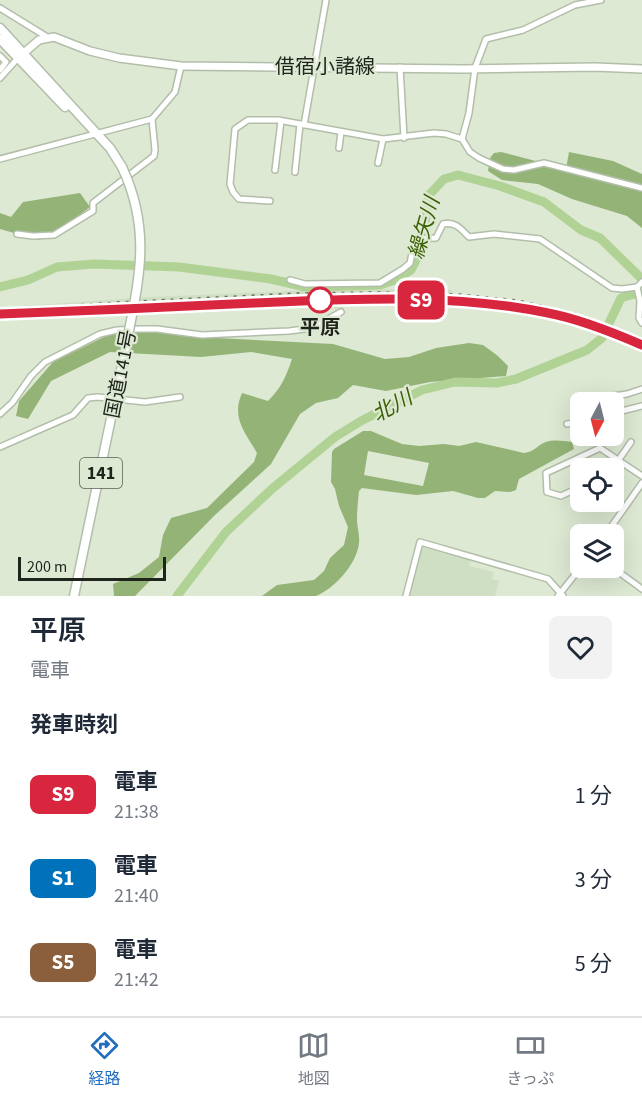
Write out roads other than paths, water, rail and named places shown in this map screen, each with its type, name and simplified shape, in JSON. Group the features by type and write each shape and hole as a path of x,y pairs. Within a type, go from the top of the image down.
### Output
{"highway":[{"name":"国道141号","path":"0,28 20,56"},
{"name":"国道141号","path":"0,39 20,56 81,122 94,130 110,148 122,167 134,197 141,236 140,268 117,399 74,595"}],"main road":[{"name":"借宿小諸線","path":"47,38 54,37 90,51 119,58 181,66 475,68 584,66 642,69"},
{"path":"20,56 39,40 47,38"}],"street":[{"path":"295,172 326,0"},
{"path":"462,140 470,113 475,68 486,39 523,30 575,5 601,0"},
{"path":"0,8 47,38"},
{"path":"0,56 6,62 0,70"},
{"path":"0,78 20,56"},
{"path":"0,159 94,130 152,119 175,92 181,66"},
{"path":"400,67 404,138"},
{"path":"16,234 54,235 93,211 93,203 154,156 152,119"},
{"path":"270,201 239,199 230,184 235,129 248,120 281,121 383,139 434,133 446,134 462,140 470,152 478,158 503,169 514,170 544,163 642,188"},
{"path":"275,170 281,121"},
{"path":"339,148 341,132"},
{"path":"378,163 383,139"},
{"path":"290,280 305,284 380,282 410,263 415,239 436,238 443,224 453,223 469,237 494,234 540,239 612,288 622,290 639,286 639,318 642,323"},
{"path":"0,414 12,403 31,376 45,362 100,334 117,330 139,329 202,335 289,331 312,328 341,312"},
{"path":"624,395 642,389"},
{"path":"0,447 73,414 88,398 145,402 180,397"},
{"path":"624,410 642,406"},
{"path":"619,458 631,442"},
{"path":"578,458 600,448 615,458"},
{"path":"570,462 546,473 547,492 561,496 570,492"},
{"path":"624,464 642,476"},
{"path":"613,524 642,483"},
{"path":"406,596 420,542 548,579 560,595 573,578"},
{"path":"624,576 642,589"}],"waterway":[{"name":"繰矢川","path":"0,287 28,280 57,267 94,264 179,267 271,279 305,287 380,285 395,280 411,270 421,251 429,195 444,179 458,175 500,186 544,202 581,230 600,238 642,279"},
{"name":"北川","path":"177,596 226,532 273,488 335,437 422,390 455,382 497,383 516,379 587,350 602,338 621,298 634,294 642,296"}],"railway":[{"path":"0,310 296,293 458,294 518,300 574,313 642,340"}],"train":[{"name":"S9","path":"0,314 319,300 407,299 547,312 603,329 642,345"}],"place":[{"name":"平原","path":"320,300"}]}
